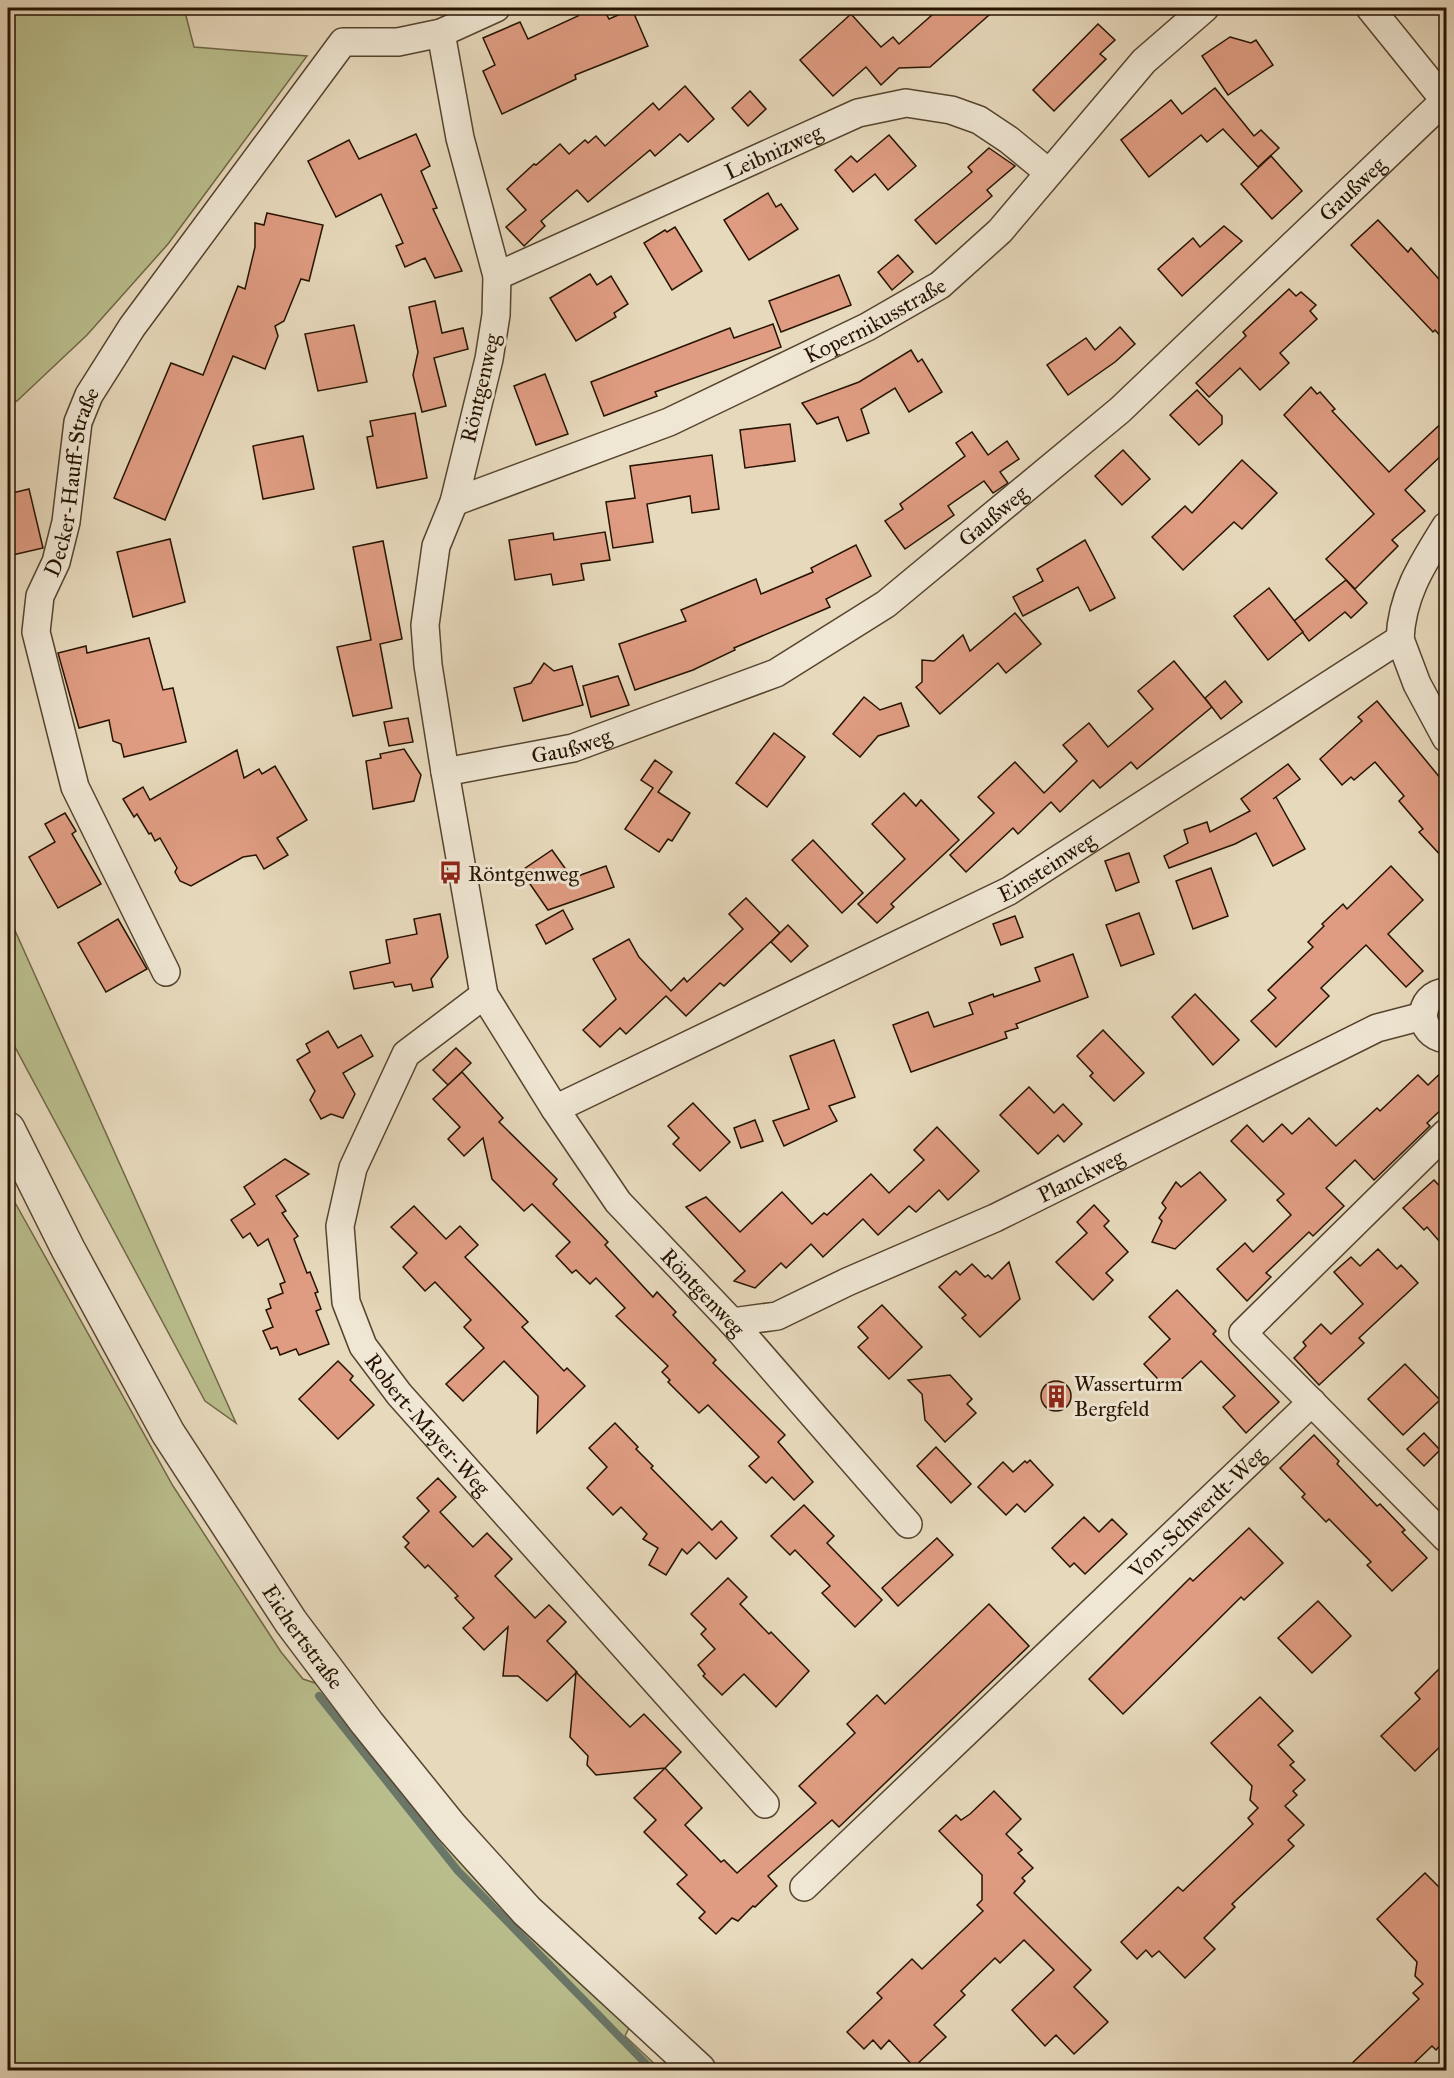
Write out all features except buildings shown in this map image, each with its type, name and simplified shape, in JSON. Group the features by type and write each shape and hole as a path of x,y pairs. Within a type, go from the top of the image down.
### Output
{"street":[{"path":"441,33 496,8"},
{"name":"Kopernikusstraße","path":"454,502 669,422 867,327 940,285 1000,231 1047,172 1144,61 1205,8"},
{"path":"1370,8 1446,101"},
{"name":"Decker-Hauff-Straße","path":"166,972 75,787 36,632 40,596 56,562 66,522 78,422 89,395 132,327 343,42 398,42 441,33"},
{"name":"Röntgenweg","path":"441,33 460,138 496,276 496,315 489,359 454,502 436,546 425,625 428,665 445,772 484,995 555,1109 618,1202 732,1322 908,1524"},
{"name":"Gaußweg","path":"445,772 573,748 776,672 886,604 1120,410 1446,101"},
{"name":"Leibnizweg","path":"496,276 858,113 906,104 951,110 980,120 1009,140 1047,172"},
{"path":"1446,526 1412,585 1401,614 1400,639 1417,684 1446,738"},
{"name":"Einsteinweg","path":"555,1109 1009,891 1400,639"},
{"path":"1446,992 1432,996 1424,1008 1423,1016 1424,1023 1433,1035 1446,1039"},
{"name":"Robert-Mayer-Weg","path":"484,995 406,1053 353,1168 340,1226 345,1302 363,1346 399,1394 765,1804"},
{"name":"Planckweg","path":"732,1322 777,1316 847,1282 995,1218 1377,1028 1423,1016"},
{"name":"Eichertstraße","path":"8,1129 68,1249 168,1433 291,1622 367,1723 466,1844 527,1911 699,2070"},
{"path":"1446,1133 1243,1333 1446,1538"},
{"name":"Von-Schwerdt-Weg","path":"804,1887 1312,1402"}],"green space":[{"path":"8,8 184,8 194,47 307,56 168,244 87,335 17,401 8,406"},
{"path":"8,915 236,1423 205,1401 8,1034"},
{"path":"8,1190 173,1486 281,1652 303,1679 321,1685 563,1966 629,2028 625,2036 661,2070 8,2070"}],"waterway":[{"path":"319,1696 458,1871 652,2070"}],"place":[{"name":"Röntgenweg","path":"450,873"},
{"name":"Wasserturm Bergfeld","path":"1056,1396"}]}
